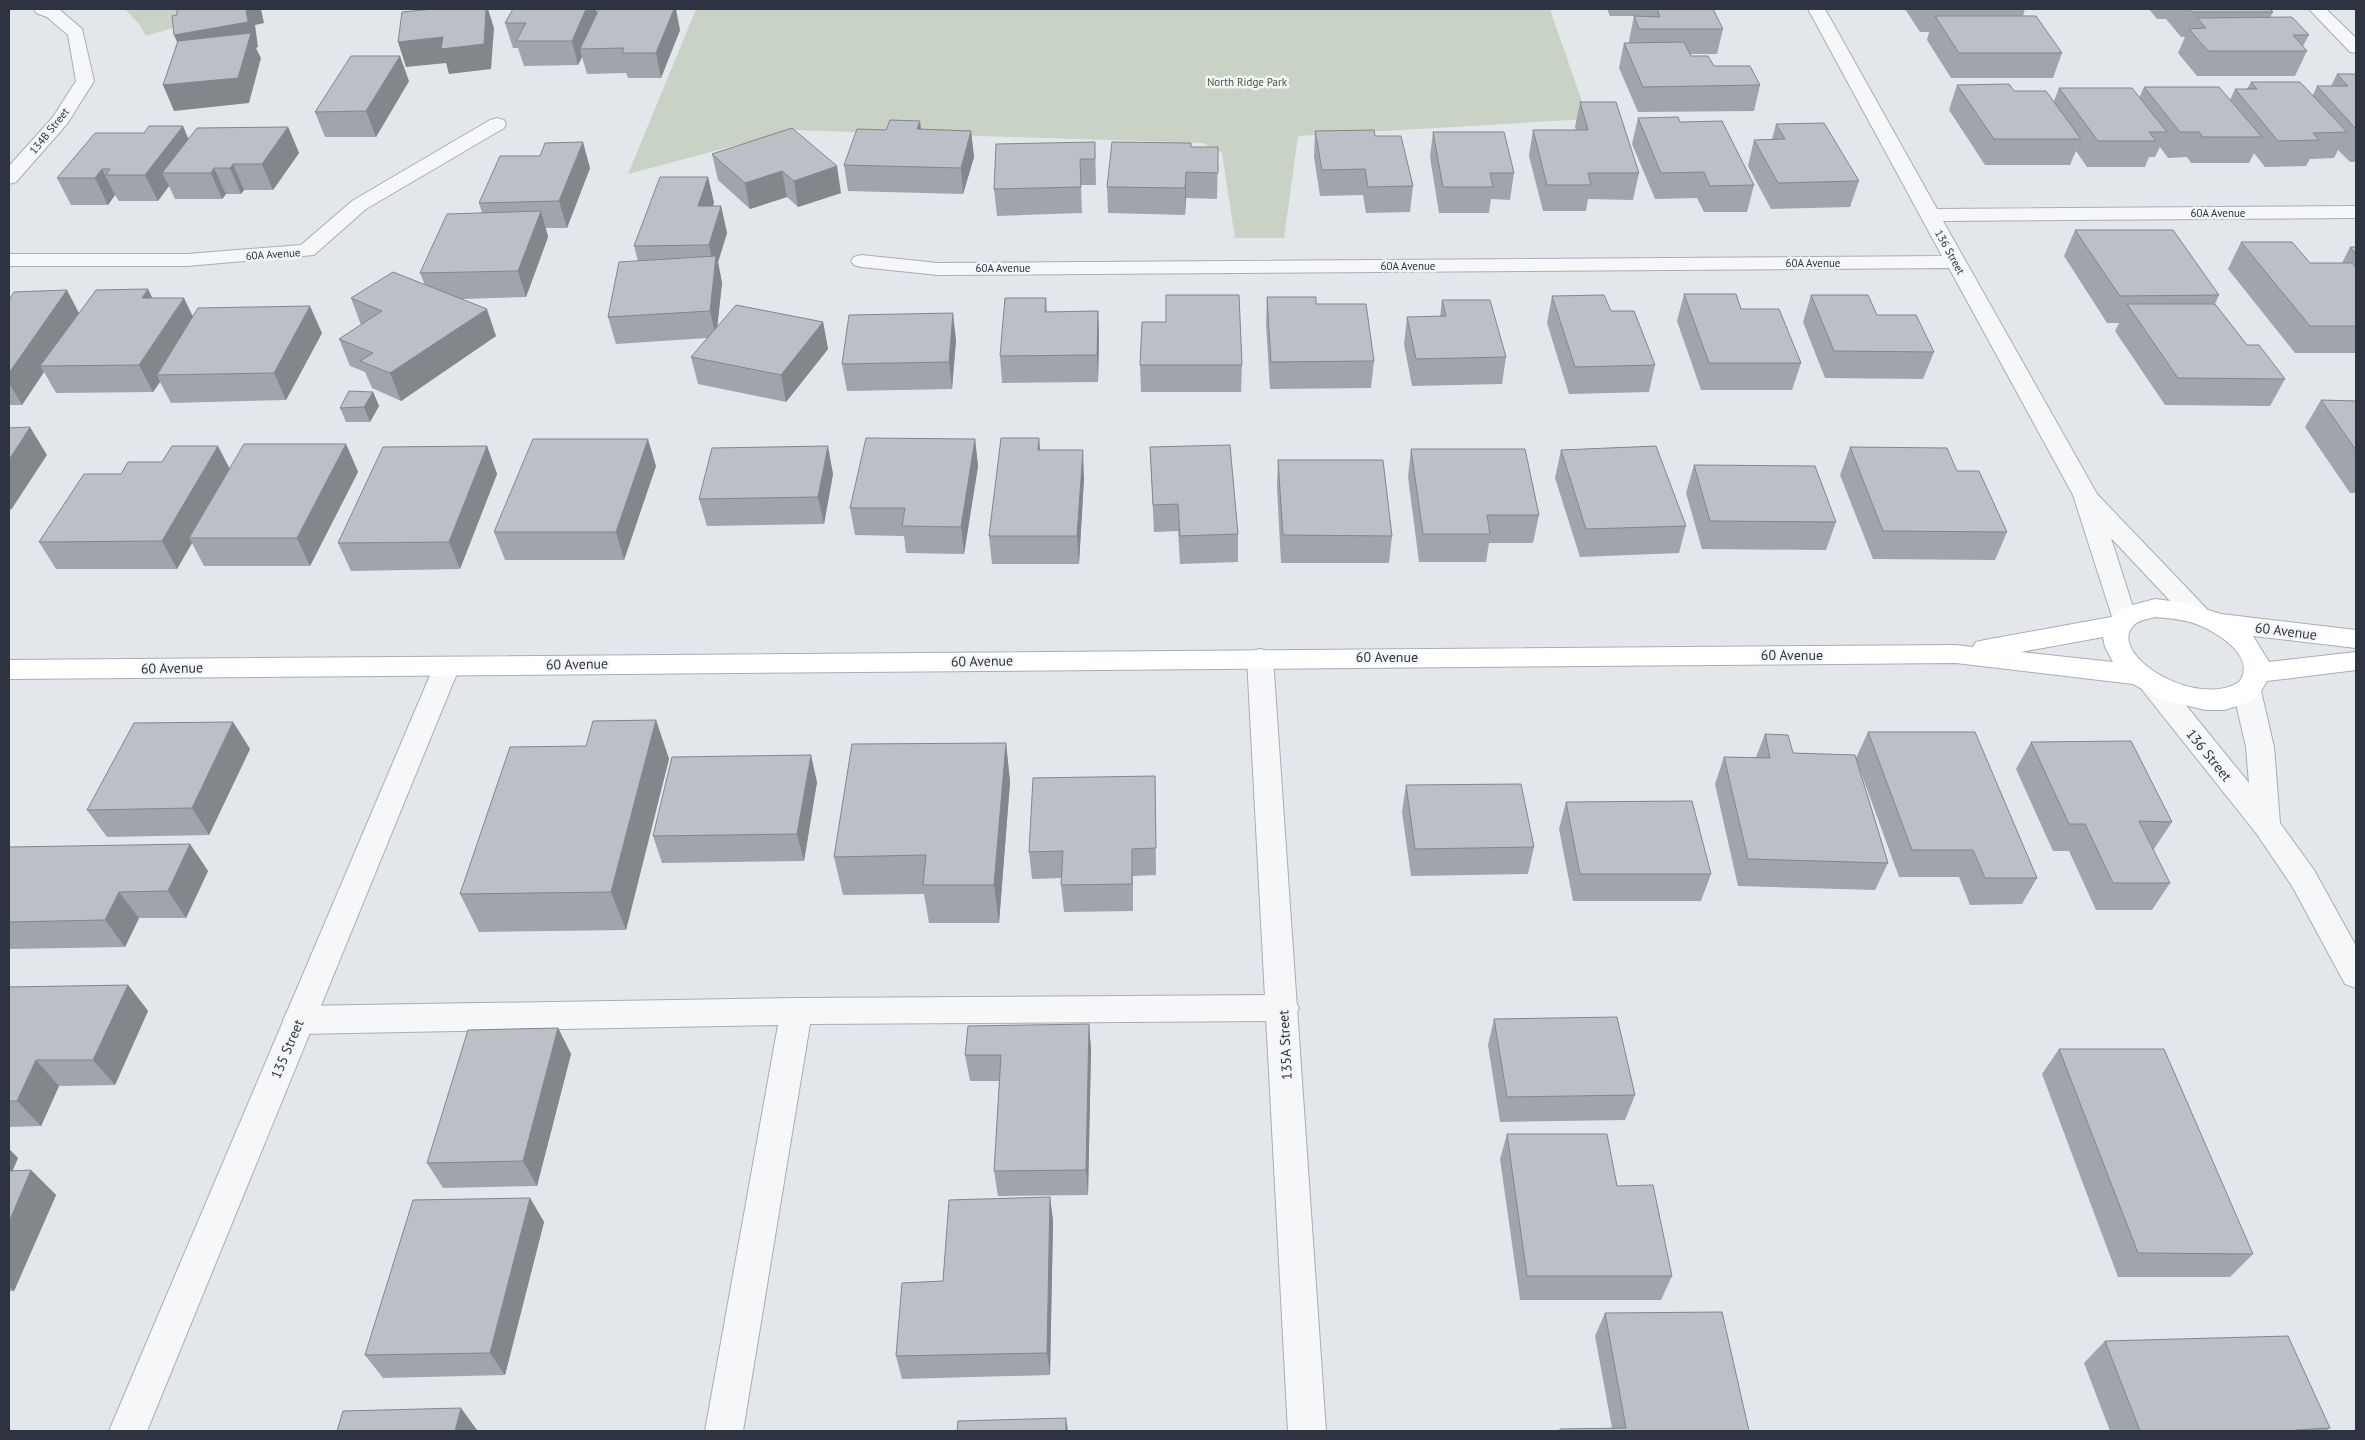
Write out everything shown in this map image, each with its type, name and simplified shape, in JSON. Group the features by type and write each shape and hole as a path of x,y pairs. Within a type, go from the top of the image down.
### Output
{"street":[{"name":"134B Street","path":"9,178 60,120 84,81 76,33 53,13 42,9"},
{"name":"136 Street","path":"1816,9 2085,495 2122,623"},
{"path":"2317,9 2356,48"},
{"name":"60A Avenue","path":"9,260 187,260 307,251 359,205 497,124"},
{"name":"60A Avenue","path":"1930,215 2356,212"},
{"name":"60A Avenue","path":"861,261 938,269 1955,262"},
{"name":"136 Street","path":"2085,495 2207,618"},
{"path":"2252,682 2256,660 2247,646 2234,633 2207,618 2176,609 2155,608 2137,612 2122,623 2116,637 2119,650 2127,663 2146,680 2194,699 2216,701 2234,698 2252,682 2356,661"},
{"name":"60 Avenue","path":"2207,618 2356,639"},
{"name":"60 Avenue","path":"1956,654 2122,623"},
{"name":"60 Avenue","path":"9,670 1260,658 1956,654 2146,680"},
{"name":"135A Street","path":"1260,658 1283,1008 1307,1431"},
{"name":"135 Street","path":"128,1431 447,666"},
{"name":"136 Street","path":"2146,680 2266,824 2303,878 2356,975"},
{"name":"136 Street","path":"2252,682 2260,747 2266,824"},
{"path":"299,1020 796,1011 1283,1008"},
{"path":"724,1431 796,1011"}],"green space":[{"path":"125,9 234,9 146,36 139,24"},
{"name":"North Ridge Park","path":"696,9 1550,9 1588,119 1298,136 1284,238 1235,238 1222,153 1203,143 793,130 628,174"}],"building":[{"path":"177,9 246,9 248,22 174,35 172,16 177,15"},
{"path":"434,9 486,9 484,44 441,49 443,37 398,42 402,12"},
{"path":"513,9 586,9 572,41 516,41 526,23 505,23"},
{"path":"599,9 674,9 656,53 622,53 624,48 580,49"},
{"path":"1657,9 1713,9 1723,29 1639,29 1634,16 1660,17"},
{"path":"2189,9 2270,9 2273,12 2192,12"},
{"path":"1935,16 2036,16 2062,53 1959,53"},
{"path":"2292,17 2309,35 2293,35 2307,51 2208,51 2189,29 2206,28 2197,18"},
{"path":"251,33 238,78 163,85 178,41"},
{"path":"1684,42 1691,56 1708,56 1714,66 1750,66 1760,85 1643,87 1624,43"},
{"path":"351,56 400,56 366,111 315,112"},
{"path":"2337,74 2356,74 2356,129 2317,86 2348,86"},
{"path":"2251,82 2300,82 2347,132 2313,133 2319,140 2278,141 2235,89 2257,89"},
{"path":"2009,84 2014,91 2046,91 2081,139 1994,139 1957,85"},
{"path":"2144,87 2219,87 2262,137 2203,137 2199,132 2180,132"},
{"path":"2059,88 2132,88 2167,132 2149,132 2156,141 2098,141"},
{"path":"1580,102 1616,102 1639,173 1588,173 1591,185 1547,185 1533,130 1588,130"},
{"path":"1678,117 1680,122 1722,121 1754,185 1710,186 1704,172 1661,173 1638,118"},
{"path":"890,120 920,121 917,129 971,131 961,168 844,165 857,129 886,130"},
{"path":"1824,123 1859,181 1778,183 1754,140 1785,139 1776,124"},
{"path":"149,126 183,126 145,175 106,175 110,169 102,169 95,178 57,178 95,133 144,133"},
{"path":"288,127 262,164 233,164 230,168 214,168 211,173 162,173 197,128"},
{"path":"792,128 837,166 794,181 782,171 745,183 712,154"},
{"path":"1374,130 1375,136 1401,136 1413,186 1368,187 1365,169 1322,170 1315,131"},
{"path":"1433,132 1504,132 1514,173 1490,173 1493,187 1443,187"},
{"path":"583,142 559,201 479,203 500,156 540,156 545,143"},
{"path":"1095,142 1095,159 1080,159 1081,187 994,189 996,144"},
{"path":"1112,142 1191,143 1191,147 1218,147 1218,173 1186,172 1185,188 1107,187"},
{"path":"660,177 708,177 698,206 721,206 709,245 634,246"},
{"path":"541,211 518,271 420,273 447,214"},
{"path":"2075,230 2173,230 2219,295 2120,296"},
{"path":"2241,242 2292,242 2310,263 2352,263 2356,268 2356,326 2310,326"},
{"path":"2350,247 2356,247 2356,254"},
{"path":"716,256 710,311 608,317 619,262"},
{"path":"393,272 487,309 390,373 360,361 373,353 339,339 382,311 351,298"},
{"path":"148,289 142,298 184,298 139,365 40,366 96,290"},
{"path":"67,290 9,373 9,300 14,292"},
{"path":"1684,294 1736,294 1741,309 1779,309 1801,363 1709,363"},
{"path":"1166,295 1239,295 1242,365 1140,365 1142,322 1166,322"},
{"path":"1604,295 1611,311 1634,311 1655,365 1575,367 1552,296"},
{"path":"1811,295 1868,295 1877,315 1916,315 1934,352 1834,351"},
{"path":"1267,297 1316,297 1316,304 1366,304 1374,361 1271,362"},
{"path":"1005,298 1046,298 1045,312 1098,311 1097,355 1000,356"},
{"path":"1442,300 1490,300 1506,357 1416,359 1407,317 1446,316"},
{"path":"2127,304 2215,304 2247,345 2259,345 2285,379 2178,378"},
{"path":"736,305 823,322 781,375 691,357"},
{"path":"310,306 274,373 157,375 198,308"},
{"path":"953,313 949,362 842,364 849,315"},
{"path":"349,391 373,392 364,407 340,408"},
{"path":"2321,400 2356,401 2356,450"},
{"path":"30,427 9,460 9,428"},
{"path":"866,438 975,439 961,527 902,526 905,508 850,508"},
{"path":"1001,438 1039,438 1038,450 1083,450 1077,536 989,536"},
{"path":"533,439 648,439 616,532 494,532"},
{"path":"244,444 346,444 297,538 189,538"},
{"path":"1230,445 1238,534 1180,536 1178,504 1153,505 1150,447"},
{"path":"172,446 218,446 162,541 39,542 84,474 121,474 128,462 162,462"},
{"path":"487,446 449,542 338,543 383,447"},
{"path":"828,446 818,497 699,499 712,448"},
{"path":"1656,446 1686,526 1586,529 1561,450"},
{"path":"1850,447 1947,448 1957,471 1979,471 2007,532 1883,531"},
{"path":"1411,449 1525,449 1539,515 1487,515 1490,534 1423,534"},
{"path":"1278,460 1383,460 1392,536 1283,535"},
{"path":"1694,465 1815,466 1836,522 1710,521"},
{"path":"656,720 611,892 460,894 510,747 586,746 593,721"},
{"path":"233,722 192,808 87,810 134,723"},
{"path":"1868,732 1975,732 2037,878 1985,878 1973,850 1912,850"},
{"path":"1765,734 1788,735 1793,753 1855,755 1888,863 1748,859 1724,757 1770,758"},
{"path":"2131,741 2172,822 2139,821 2170,883 2113,883 2085,824 2069,824 2031,742"},
{"path":"1006,743 994,885 923,885 926,855 834,857 852,744"},
{"path":"811,755 797,834 653,836 672,757"},
{"path":"1155,776 1156,848 1132,849 1132,884 1061,885 1063,851 1029,852 1033,778"},
{"path":"1521,784 1534,847 1415,849 1406,785"},
{"path":"1692,801 1711,874 1580,874 1566,802"},
{"path":"190,844 168,891 119,892 105,920 9,922 10,847"},
{"path":"128,985 93,1060 36,1060 17,1101 9,1101 9,987"},
{"path":"1617,1017 1635,1095 1507,1097 1494,1019"},
{"path":"1089,1024 1086,1170 994,1171 1001,1055 965,1055 968,1026"},
{"path":"558,1028 523,1161 427,1163 468,1030"},
{"path":"2059,1049 2164,1049 2253,1254 2138,1253"},
{"path":"1507,1134 1607,1134 1617,1186 1653,1185 1672,1276 1527,1276"},
{"path":"31,1170 9,1222 9,1171"},
{"path":"1050,1197 1047,1353 896,1356 902,1283 943,1281 949,1200"},
{"path":"530,1198 490,1353 365,1355 413,1200"},
{"path":"1722,1312 1749,1431 1560,1431 1560,1429 1626,1428 1605,1313"},
{"path":"2288,1336 2330,1428 2296,1431 2140,1431 2105,1341"},
{"path":"461,1408 455,1431 337,1431 343,1411"},
{"path":"1066,1418 1066,1431 957,1431 958,1421"}]}
